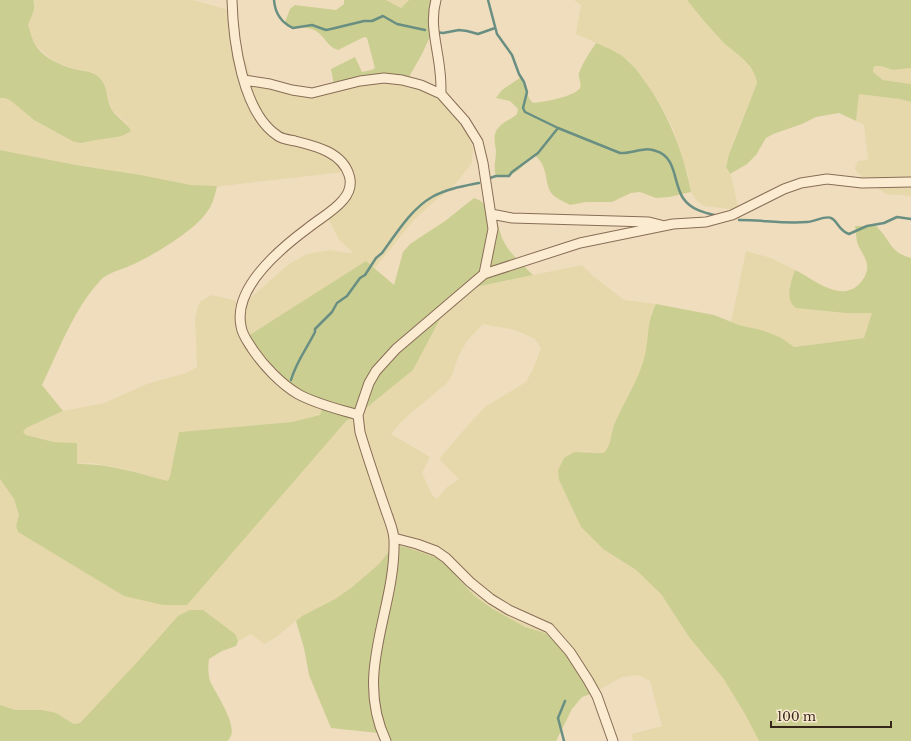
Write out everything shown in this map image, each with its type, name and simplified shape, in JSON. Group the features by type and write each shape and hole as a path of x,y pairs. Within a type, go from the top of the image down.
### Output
{"street":[{"path":"232,0 233,28 244,80 250,100 257,115 278,137 322,149 333,155 344,165 349,175 350,185 348,193 342,201 307,228 276,255 258,275 242,301 240,312 241,326 246,340 259,358 280,380 298,394 358,415"},
{"path":"436,0 434,9 434,38 440,71 441,94"},
{"path":"244,80 312,93 360,81 384,78 402,80 420,85 441,94 465,121 478,142 486,176 493,229 484,274"},
{"path":"386,741 376,715 373,700 373,679 375,654 387,605 393,569 394,538 364,446 360,432 358,415 369,383 376,371 396,349 484,274 580,243 674,224 706,222 732,215 784,189 801,183 828,179 862,183 911,182"},
{"path":"491,214 512,218 649,222 663,226"},
{"path":"394,538 417,544 436,552 446,558 470,582 492,599 509,610 549,628 557,635 588,680 596,696 613,741"}],"shaded area":[{"path":"33,0 193,0 229,10 251,78 313,95 366,82 412,85 436,94 461,120 473,148 472,163 452,188 437,199 413,221 375,268 366,261 317,406 322,410 320,415 292,422 179,432 168,481 121,468 91,463 77,464 77,443 54,442 26,435 23,432 26,428 63,411 104,403 147,384 186,373 197,367 195,319 198,306 201,301 212,295 234,300 242,305 289,264 307,254 330,250 349,253 353,252 339,240 328,218 351,190 343,172 213,187 191,185 0,150 0,98 5,98 11,101 34,120 74,142 81,143 110,137 128,124 112,110 108,95 91,72 72,68 55,62 35,45 28,25 34,12 35,4"},
{"path":"386,0 409,0 401,8"},
{"path":"574,0 687,0 723,42 747,62 756,76 757,83 732,144 726,164 727,170 731,176 739,210 704,206 697,201 691,192 688,175 673,129 662,107 643,78 629,61 617,52 576,34 581,5"},
{"path":"874,66 881,66 893,70 911,68 911,84 883,80 873,72"},
{"path":"859,93 911,102 911,196 886,194 863,178 856,171 855,167 858,161 868,160 864,125 856,121"},
{"path":"746,251 771,258 795,270 789,287 794,307 796,308 845,313 873,313 864,338 794,347 780,337 731,322"},
{"path":"582,265 593,276 624,300 656,304 651,312 645,357 638,377 613,427 609,446 604,453 583,451 559,480 581,527 603,549 636,570 661,594 689,637 723,678 745,714 759,741 633,741 632,734 662,726 650,681 639,675 622,677 593,693 545,633 525,627 505,617 476,597 464,585 409,548 394,545 379,564 351,588 335,599 302,616 275,638 264,644 251,634 238,641 229,629 139,660 80,723 74,724 56,713 43,710 16,710 0,705 0,479 14,499 19,515 16,526 18,532 124,595 263,515 347,420 354,418 413,370 441,317 471,288","holes":["483,324 515,330 535,339 541,348 533,369 526,382 485,407 439,459 459,479 447,487 437,499 432,495 422,473 430,457 391,434 404,419 446,384 451,377 459,355 467,341"]}],"green space":[{"path":"0,0 33,0 34,10 28,25 36,46 44,54 59,64 91,73 100,78 105,86 111,108 131,131 117,137 81,143 74,142 34,120 11,101 5,98 0,98"},
{"path":"344,0 386,0 401,8 409,0 437,0 433,30 422,54 405,84 366,82 335,90 331,69 355,57 362,72 375,68 367,38 364,37 338,50 334,49 319,33 313,29 287,27 285,22 290,9 295,5 336,10 344,4"},
{"path":"687,0 911,0 911,68 893,70 881,66 874,66 873,72 883,80 911,84 911,102 900,99 859,94 856,121 839,113 816,117 802,124 773,134 766,138 756,155 747,164 730,174 726,167 729,154 757,83 752,69 748,64 722,41"},
{"path":"596,43 613,50 625,58 651,90 671,126 685,165 691,192 669,197 656,198 640,192 631,193 612,202 586,202 570,205 553,195 550,191 542,164 534,155 522,167 507,177 496,176 495,133 501,125 517,114 518,109 510,101 496,98 502,90 521,77 530,100 533,103 544,102 572,94 580,88 581,84 579,73"},
{"path":"0,150 191,185 217,186 214,199 209,209 193,227 174,241 152,254 134,264 110,273 102,279 90,293 67,331 42,385 63,411 26,428 23,432 26,435 54,442 77,443 77,464 112,467 168,481 179,432 292,422 320,415 322,409 299,398 245,338 366,261 394,285 403,252 410,244 445,221 474,198 482,202 489,209 497,221 502,238 507,247 517,260 533,275 471,288 441,317 413,370 354,418 347,420 187,605 163,605 124,596 18,532 16,526 19,515 14,499 0,479"},
{"path":"855,226 876,226 894,249 911,258 911,741 759,741 745,714 723,678 689,637 661,594 636,570 603,549 581,527 559,480 558,470 564,458 574,452 604,453 607,449 614,425 642,364 645,355 651,316 656,304 714,315 739,325 761,330 780,337 794,347 864,338 872,313 845,313 796,308 792,305 789,295 790,285 795,270 819,284 837,291 845,291 853,288 861,282 866,274 867,265 857,242"},
{"path":"394,545 409,548 437,558 448,567 476,597 493,609 525,627 545,633 556,642 575,665 593,693 582,697 572,709 556,741 382,741 378,733 331,728 309,675 304,648 296,621 302,616 335,599 351,588 379,564"},
{"path":"190,610 203,610 235,634 238,641 236,646 222,651 209,659 210,681 225,708 231,723 231,736 227,741 0,741 0,705 16,710 43,710 56,713 74,724 80,723 178,616"}],"waterway":[{"path":"274,0 280,17 293,28 312,25 326,30 364,21 372,21 383,16 397,24 425,30"},
{"path":"488,0 497,34 512,55 519,74 524,82 527,92 523,108 525,112 558,128 620,153 647,149 663,154 668,159 674,171 680,192 686,202 694,208 708,214 718,216"},
{"path":"436,32 443,33 459,30 478,34 495,28"},
{"path":"487,179 496,176 509,176 512,172 538,153 558,128"},
{"path":"291,380 293,373 315,332 315,329 332,312 337,303 347,296 360,278 365,275 376,258 382,253 398,230 417,208 437,194 455,188 479,183"},
{"path":"739,220 810,222 829,217 849,234 867,226 884,223 897,217 911,219"},
{"path":"564,741 558,718 565,701"}]}
